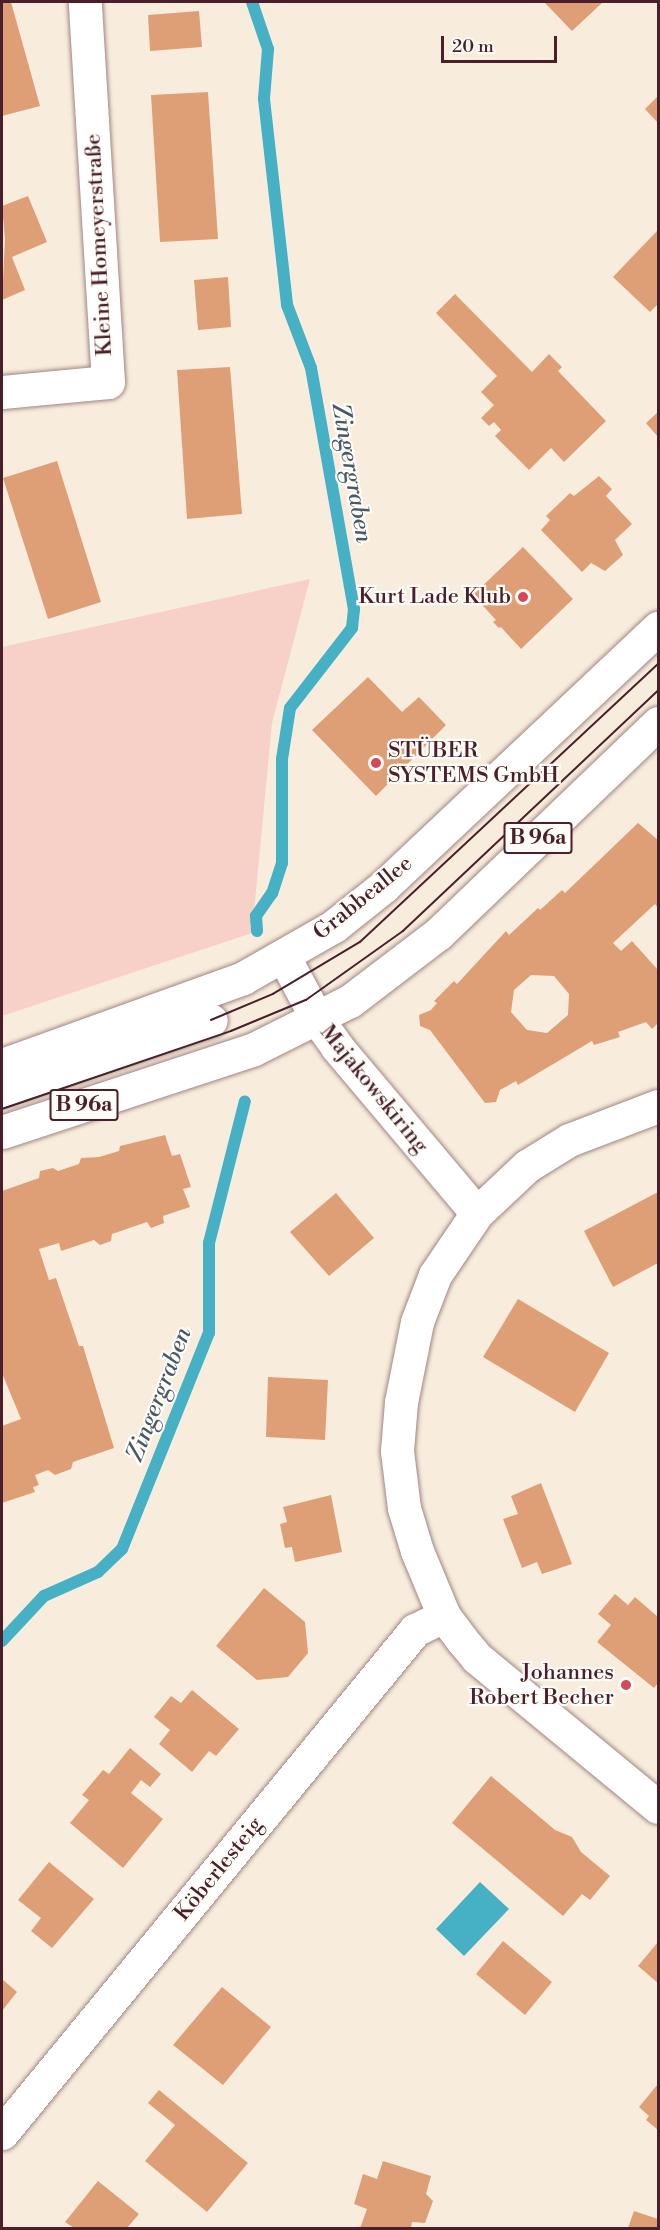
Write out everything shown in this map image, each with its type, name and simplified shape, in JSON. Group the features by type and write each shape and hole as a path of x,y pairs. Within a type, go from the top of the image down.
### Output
{"street":[{"name":"Kleine Homeyerstraße","path":"2,393 108,382 85,2"},
{"name":"Grabbeallee","path":"2,1065 243,978 285,957 383,887 658,628"},
{"name":"B 96a","path":"2,1132 254,1049 317,1019 386,976 438,934 658,723"},
{"name":"Majakowskiring","path":"285,957 317,1019 477,1213"},
{"path":"2,1090 211,1020"},
{"path":"658,1106 569,1140 527,1166 477,1213 435,1275 417,1322 399,1431 404,1508 427,1579 444,1616 477,1658 658,1807"},
{"name":"Köberlesteig","path":"2,2133 415,1630 444,1616"}],"shaded area":[{"path":"310,579 272,723 252,933 2,1016 2,647"}],"water":[{"path":"480,1882 509,1909 464,1956 436,1929"}],"building":[{"path":"2,2 11,2 40,106 2,116"},
{"path":"544,2 603,2 572,31"},
{"path":"199,11 202,47 150,51 148,15"},
{"path":"208,92 218,239 160,242 151,95"},
{"path":"658,96 658,123 645,109"},
{"path":"28,196 47,242 12,257 25,290 2,300 5,239 2,206"},
{"path":"657,231 658,304 650,312 613,277"},
{"path":"228,277 231,327 198,330 194,280"},
{"path":"455,294 532,372 549,354 562,367 558,371 606,421 564,462 551,448 529,470 495,436 501,430 494,422 489,426 481,418 494,405 481,392 497,376 436,313"},
{"path":"230,367 242,514 187,519 177,370"},
{"path":"658,412 658,437 646,423"},
{"path":"57,461 101,602 48,619 3,478"},
{"path":"599,476 612,489 606,496 632,524 615,540 623,555 605,571 591,563 582,572 541,530 550,520 546,516 570,493 574,496"},
{"name":"Kurt Lade Klub","path":"523,547 573,599 521,649 501,627 499,628 493,622 496,620 473,595"},
{"name":"STÜBER SYSTEMS GmbH","path":"368,677 402,712 419,697 446,725 376,796 312,730"},
{"path":"638,823 658,840 658,908 655,904 613,943 621,951 632,941 658,970 658,1023 652,1029 646,1022 618,1032 620,1037 594,1045 592,1041 518,1085 516,1081 500,1090 496,1102 485,1103 430,1030 420,1026 419,1015 431,1010 437,1003 434,1001 454,981 457,984 506,931 509,935 538,908 540,910 562,890 565,893","holes":["531,975 554,976 569,994 568,1015 547,1033 527,1030 511,1012 514,990"]},
{"path":"165,1135 172,1156 180,1154 191,1187 183,1189 190,1207 163,1216 164,1223 151,1228 147,1222 112,1234 111,1241 100,1245 94,1240 61,1251 59,1243 39,1249 49,1280 56,1278 79,1346 83,1346 114,1448 73,1462 71,1469 55,1475 48,1470 35,1475 39,1485 33,1487 35,1492 2,1503 2,1426 21,1419 2,1373 2,1191 39,1178 40,1171 53,1168 58,1171 79,1164 81,1158 99,1157 119,1151 120,1146"},
{"path":"658,1192 658,1263 613,1287 584,1231"},
{"path":"336,1193 374,1238 329,1276 290,1232"},
{"path":"518,1299 609,1353 575,1412 483,1357"},
{"path":"268,1377 328,1380 325,1440 266,1437"},
{"path":"541,1483 572,1564 542,1574 537,1562 522,1568 503,1519 518,1514 511,1496"},
{"path":"331,1495 342,1552 295,1562 292,1547 285,1548 280,1524 287,1522 283,1507"},
{"path":"264,1588 305,1622 308,1653 288,1677 257,1680 216,1646"},
{"path":"615,1594 628,1605 635,1597 658,1617 658,1683 654,1688 597,1642 611,1625 598,1614"},
{"path":"192,1690 239,1729 216,1756 209,1751 192,1772 159,1744 170,1730 154,1717 171,1696 181,1703"},
{"path":"130,1748 161,1774 150,1787 141,1780 131,1793 163,1819 123,1868 70,1823 89,1800 82,1795 103,1770 109,1774"},
{"path":"491,1776 555,1830 572,1837 581,1852 610,1876 590,1900 582,1894 563,1916 452,1823"},
{"path":"49,1862 94,1899 52,1948 31,1931 41,1918 18,1900"},
{"path":"503,1941 552,1982 525,2015 476,1974"},
{"path":"658,1942 658,1983 638,1966"},
{"path":"2,1979 17,1992 2,2011"},
{"path":"222,1987 271,2027 223,2085 173,2045"},
{"path":"658,2084 658,2130 646,2120 649,2116 639,2107"},
{"path":"159,2090 248,2163 207,2212 145,2161 175,2125 148,2103"},
{"path":"383,2161 431,2176 426,2194 433,2201 425,2223 412,2222 411,2228 360,2228 367,2209 354,2204 363,2174 377,2179"},
{"path":"98,2181 139,2214 127,2228 74,2228 65,2222"},
{"path":"634,2211 658,2219 658,2228 628,2228"}],"waterway":[{"name":"Zingergraben","path":"252,2 268,49 264,99 287,305 311,368 354,609 352,628 290,708 282,759 282,863 272,893 256,916 257,931"},
{"name":"Zingergraben","path":"2,1641 44,1596 98,1572 122,1549 209,1333 209,1243 245,1101"}],"tram line":[{"path":"211,1020 273,994 360,942 658,664"},
{"path":"2,1109 231,1031 306,1000 403,931 658,691"}],"place":[{"name":"Kurt Lade Klub","path":"523,597"},
{"name":"STÜBER SYSTEMS GmbH","path":"376,763"},
{"name":"Johannes Robert Becher","path":"626,1685"}]}
